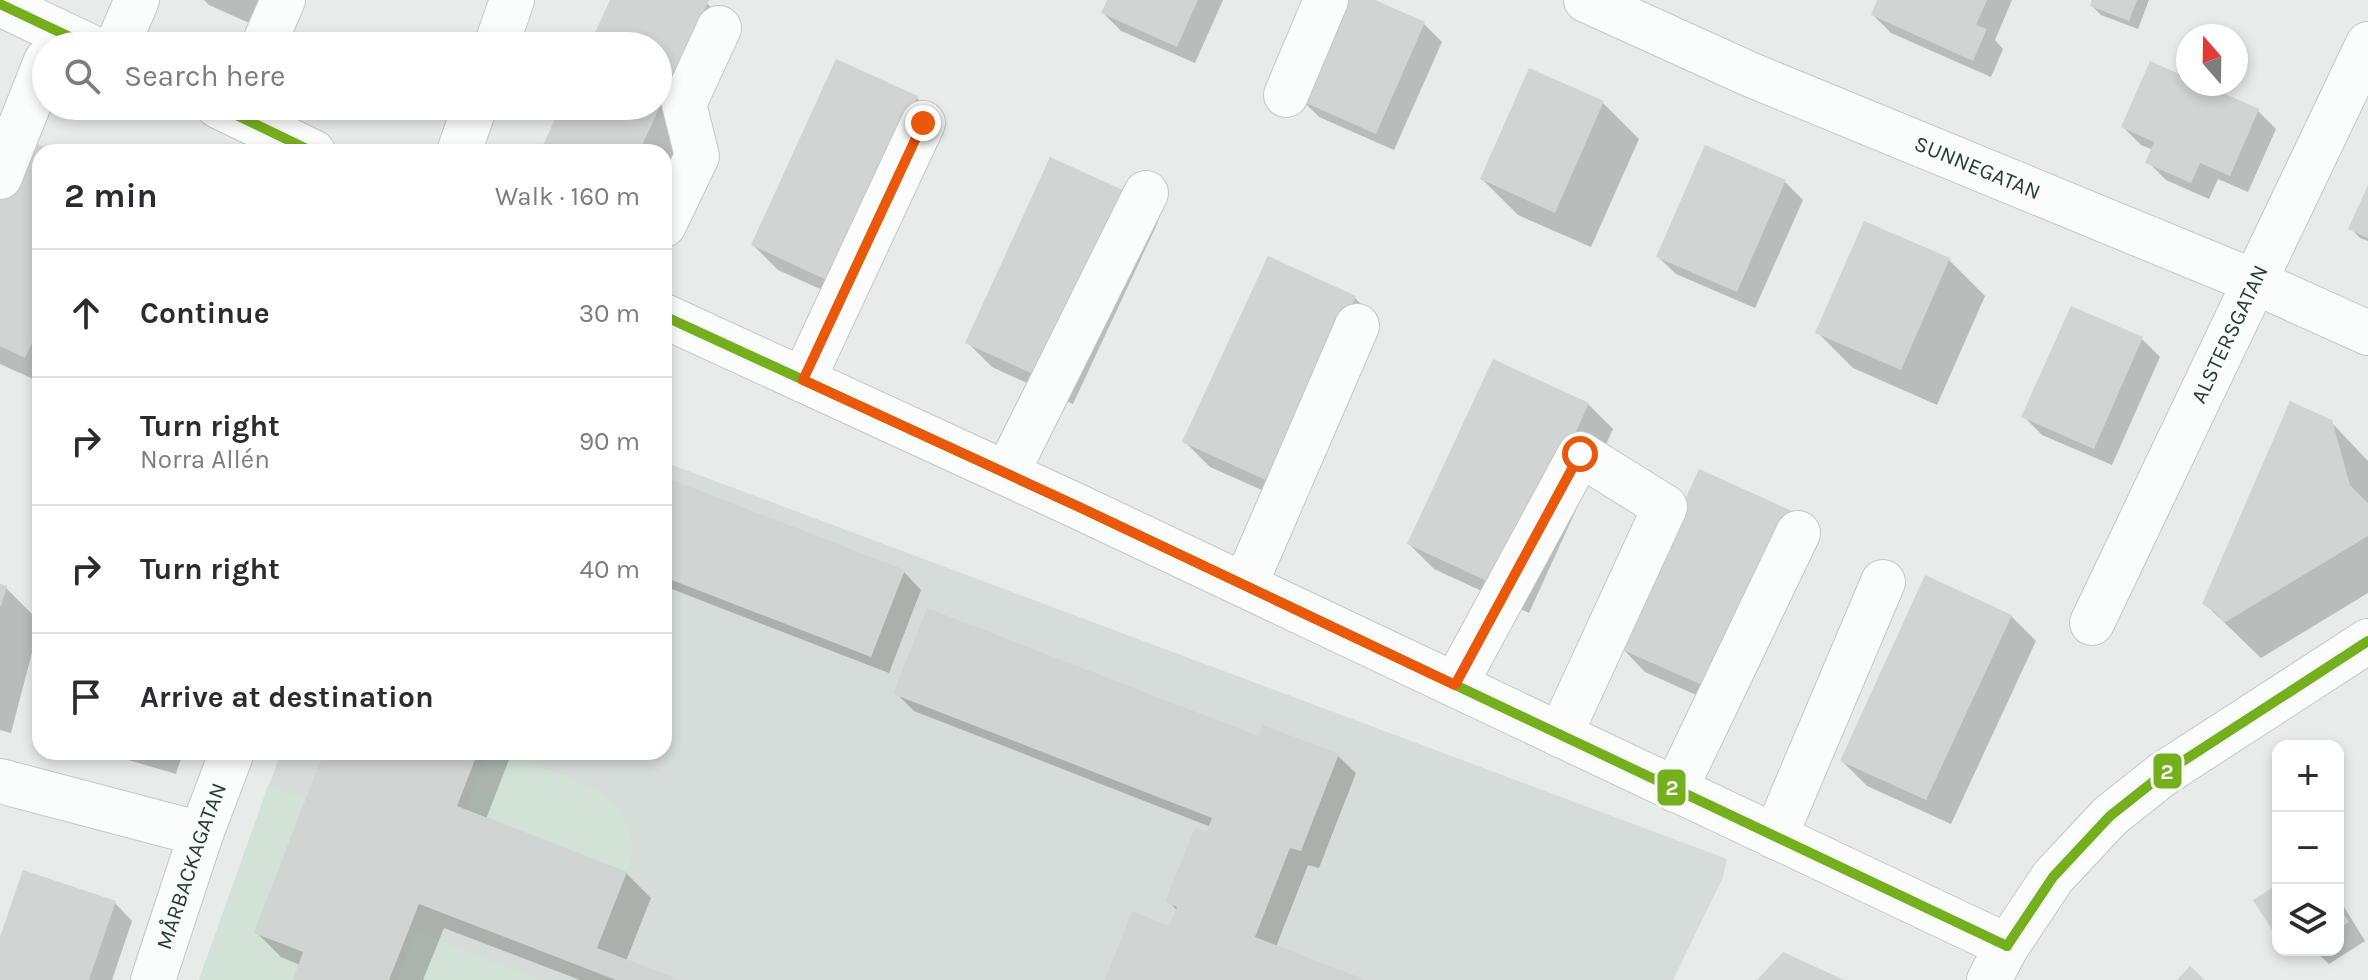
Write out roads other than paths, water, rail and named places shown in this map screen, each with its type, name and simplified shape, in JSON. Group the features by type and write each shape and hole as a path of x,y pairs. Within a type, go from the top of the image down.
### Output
{"street":[{"path":"123,32 137,0"},
{"path":"269,32 283,0"},
{"path":"501,32 511,0"},
{"path":"1286,95 1326,0"},
{"name":"SUNNEGATAN","path":"1586,0 1749,74 2255,282 2368,333"},
{"path":"0,4 41,32"},
{"path":"672,208 697,156 684,104 719,28"},
{"name":"ALSTERSGATAN","path":"2092,623 2368,44"},
{"path":"0,177 32,109"},
{"path":"247,120 284,144"},
{"path":"462,144 470,120"},
{"path":"803,380 923,123"},
{"path":"1007,473 1146,193"},
{"path":"672,320 1007,473 1775,837 1998,963 2053,877 2110,816 2163,774 2368,641"},
{"path":"1245,585 1357,326"},
{"path":"1455,685 1580,454 1665,507 1560,735"},
{"path":"1675,790 1798,533"},
{"path":"1775,837 1883,582"},
{"name":"MÅRBACKAGATAN","path":"153,980 229,760"},
{"path":"0,781 201,834"}]}
